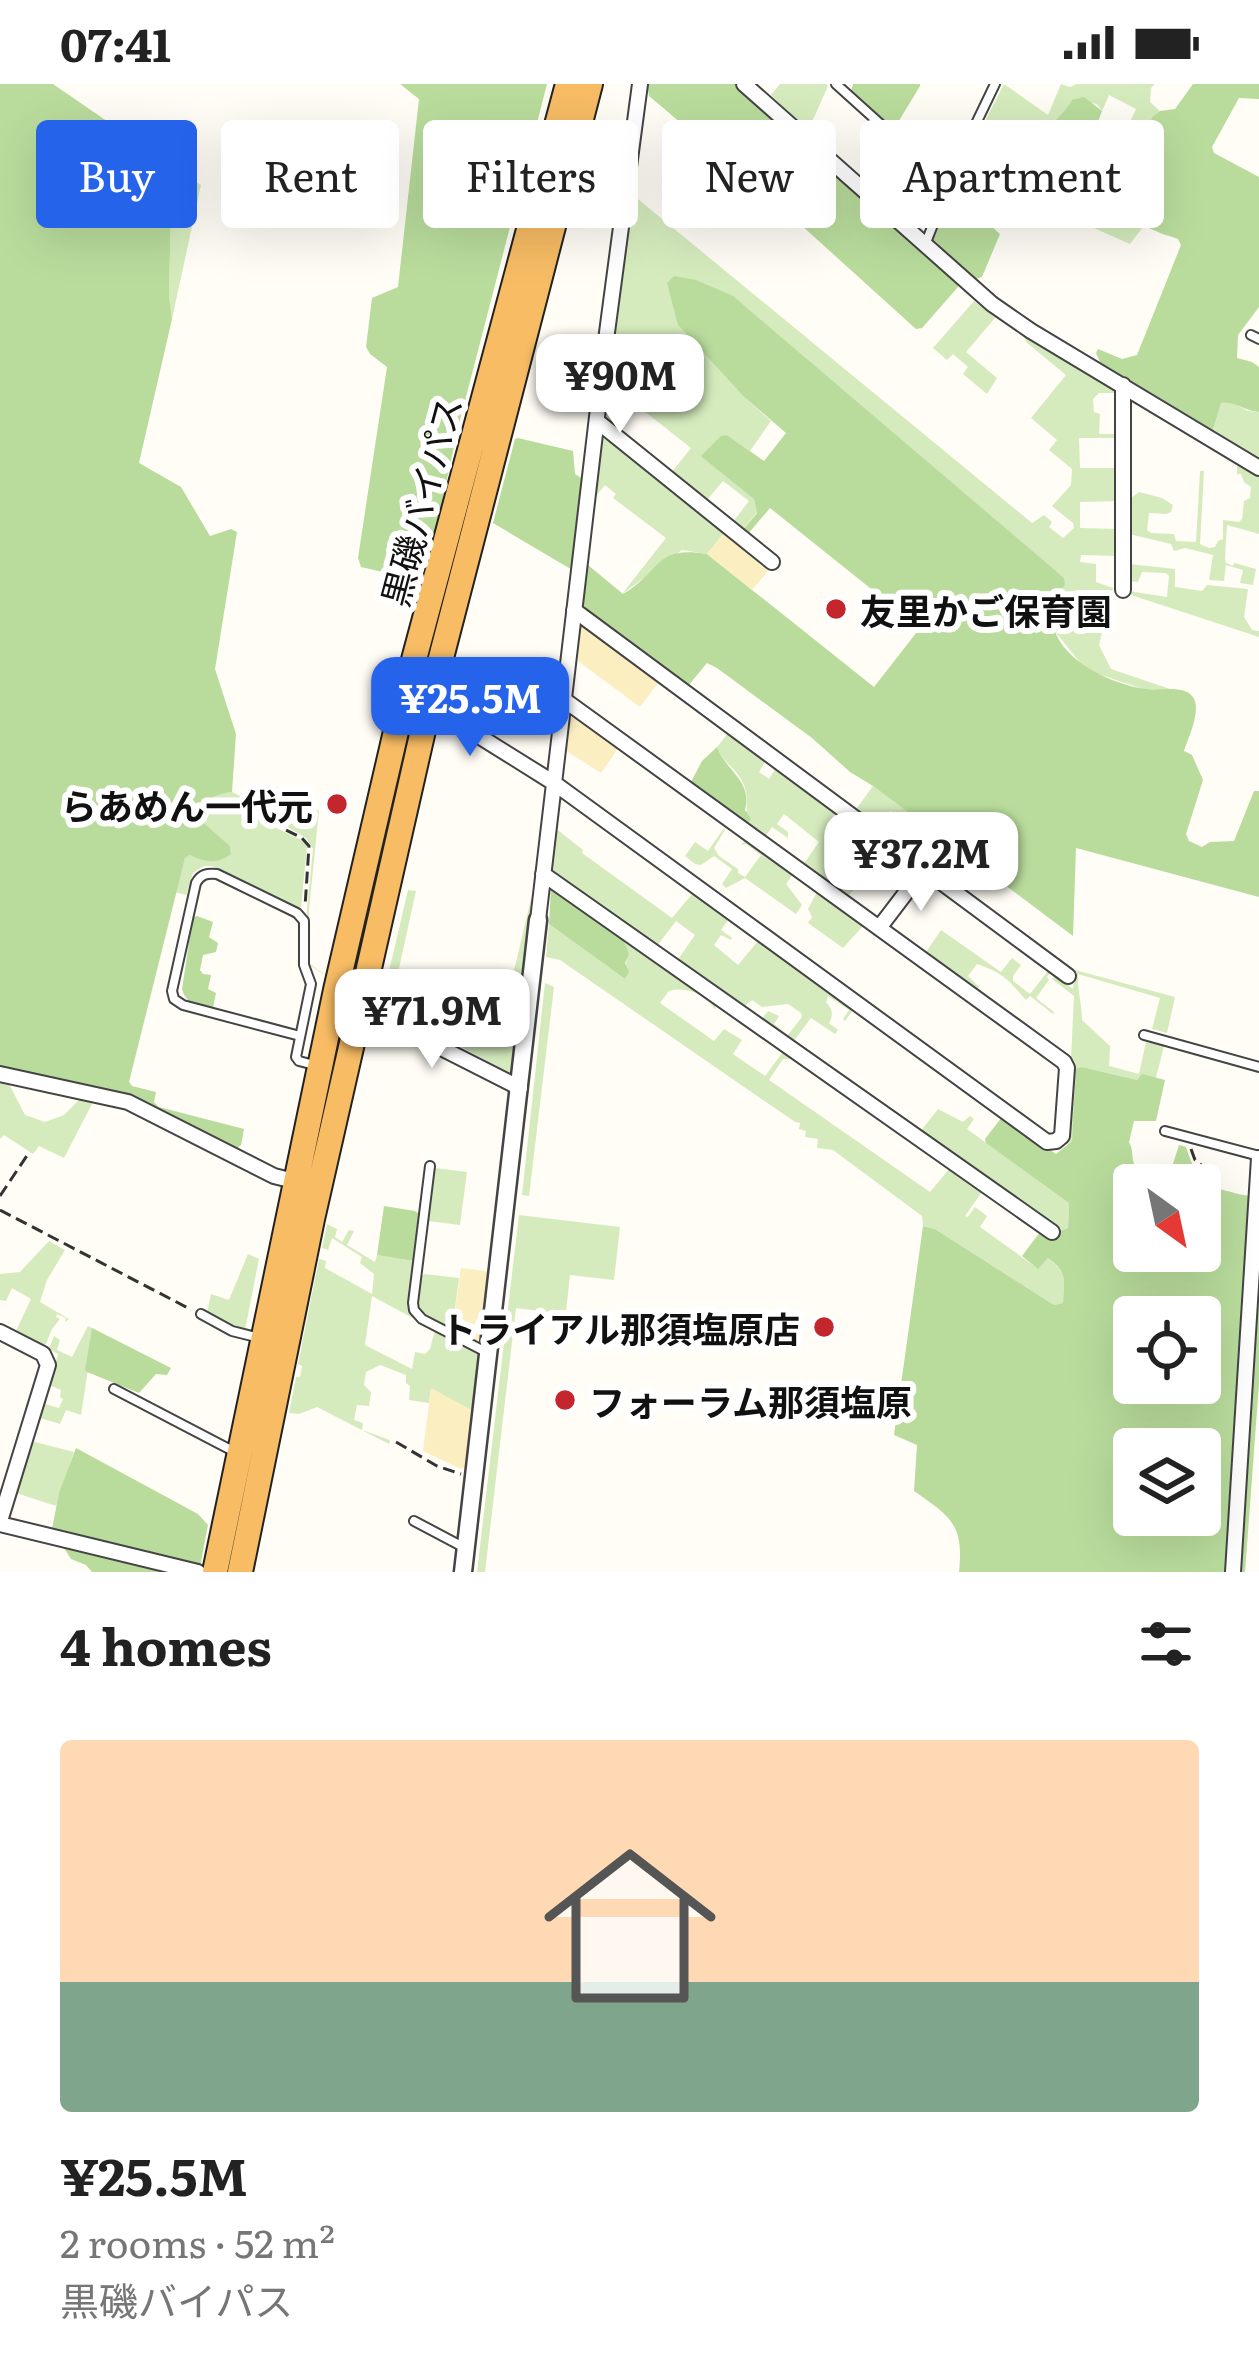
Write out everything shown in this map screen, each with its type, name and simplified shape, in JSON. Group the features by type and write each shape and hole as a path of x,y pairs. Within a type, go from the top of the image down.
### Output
{"highway":[{"name":"黒磯バイパス","path":"240,1572 307,1185 333,1068 360,1012 417,701 568,84"},
{"name":"黒磯バイパス","path":"333,1068 323,987 417,701 590,84"},
{"name":"黒磯バイパス","path":"215,1572 263,1340 307,1185"}],"street":[{"path":"463,1572 563,699 640,84"},
{"path":"744,84 992,304 1259,468"},
{"path":"1123,590 1124,386"},
{"path":"597,421 772,562"},
{"path":"574,610 1068,976"},
{"path":"417,701 554,783 1047,1142 1062,1136 1064,1062 563,699"},
{"path":"879,928 924,869"},
{"path":"544,874 1052,1232"},
{"path":"360,1012 378,1016 520,1088"},
{"path":"0,1074 128,1102 274,1176 307,1185"},
{"path":"1233,1572 1259,1157"},
{"path":"0,1332 43,1354 48,1365 0,1522 198,1572"}],"lane":[{"path":"836,84 847,88 880,120"},
{"path":"978,120 995,84"},
{"path":"925,246 932,228"},
{"path":"300,1036 174,999 172,991 200,877 217,874 304,921 304,965 323,987 300,1036 296,1057 333,1068"},
{"path":"1144,1035 1259,1067"},
{"path":"1165,1131 1259,1157"},
{"path":"430,1166 414,1310 422,1319 489,1354"},
{"path":"201,1314 232,1331 263,1340"},
{"path":"114,1389 240,1454"},
{"path":"414,1520 466,1548"}],"path":[{"path":"270,821 309,846 304,921"},
{"path":"1192,1138 1192,1154 1202,1164"},
{"path":"0,1196 28,1154"},
{"path":"0,1210 201,1314"},
{"path":"396,1442 437,1466 474,1476"}],"green space":[{"path":"0,84 53,84 105,120 36,120 36,228 171,228 172,319 139,463 181,487 210,536 231,529 237,532 215,669 236,734 232,792 212,798 199,813 230,846 231,854 216,861 185,858 129,1082 156,1092 154,1102 159,1107 244,1129 241,1145 235,1150 132,1101 0,1070"},
{"path":"400,84 547,84 538,120 423,120 423,228 510,228 422,581 361,567 358,558 387,367 366,347 372,298 398,287 419,99"},
{"path":"647,84 737,84 777,120 677,120 649,96"},
{"path":"780,84 828,86 813,120 797,120 771,95"},
{"path":"853,84 920,84 899,120 880,120 850,94"},
{"path":"1004,84 1048,115 1061,84 1155,84 1150,102 1160,111 1151,120 1131,120 1136,109 1109,95 1102,111 1097,104 1072,100 1059,120 986,120"},
{"path":"1193,84 1259,84 1259,99 1239,98 1212,147 1214,153 1259,177 1259,307 1238,335 1237,358 1259,367 1259,412 1221,403 1213,430 1100,362 1096,353 1098,349 1122,359 1137,355 1181,245 1178,239 1150,228 1164,228 1164,120 1151,120 1160,111 1175,109"},
{"path":"1084,97 1102,111 1099,120 1056,120 1072,100"},
{"path":"836,173 860,194 860,228 898,228 958,282 922,328 916,329 804,228 836,228"},
{"path":"638,199 662,219 662,228 673,228 1032,523 1044,515 1052,522 1049,527 1063,538 1074,528 1073,523 1052,506 1071,485 1072,469 1049,450 1057,440 1031,418 1066,375 1024,336 1117,391 1099,393 1093,399 1094,412 1100,414 1099,434 1115,434 1119,420 1118,438 1079,438 1080,468 1118,468 1117,501 1080,502 1080,528 1116,529 1117,556 1081,555 1080,562 1096,564 1096,582 1113,588 1099,645 1111,669 1173,690 1143,689 1086,670 1054,630 1053,599 1065,585 678,325 771,421 750,451 727,435 757,512 743,530 733,522 749,501 723,481 706,501 672,472 691,448 625,396 613,411 617,420 613,426 605,417 629,228 638,228"},
{"path":"171,228 192,228 172,319"},
{"path":"938,228 993,228 1000,234 982,277 973,280 933,241"},
{"path":"1094,228 1142,228 1130,244"},
{"path":"674,276 733,296 1064,578 1065,585 1053,599 1053,625 1059,640 1079,661 1119,683 1192,696 1195,715 1184,751 1192,755 1203,780 1186,834 1202,847 1234,841 1254,791 1259,791 1259,897 1076,848 1073,936 717,668 707,663 688,686 587,610 583,604 588,565 623,594 659,562 690,552 707,554 874,687 920,628 770,508 748,534 743,530 757,513 754,499 692,449 701,456 727,435 764,461 786,433 743,396 678,325 667,283"},
{"path":"974,301 995,318 966,352 997,378 987,394 963,374 968,367 953,354 947,360 933,348"},
{"path":"1221,403 1259,412 1259,459 1213,430"},
{"path":"518,438 573,451 575,474 583,479 573,567 493,523"},
{"path":"606,438 725,532 707,554 682,550 622,594 666,538 613,498 616,494 605,485 594,495 601,440"},
{"path":"1237,461 1259,474 1259,534 1227,525 1225,559 1233,566 1256,569 1253,585 1240,583 1243,570 1226,565 1224,581 1209,580 1213,555 1185,548 1174,551 1171,544 1129,534 1131,498 1139,492 1173,505 1166,514 1149,513 1147,530 1174,534 1176,541 1196,542 1200,471 1204,471 1200,544 1215,547 1223,539 1223,520 1239,522 1244,501 1250,498 1251,487 1237,474"},
{"path":"1129,564 1175,569 1175,587 1248,589 1244,617 1259,637 1128,594 1167,597 1169,576 1142,572 1138,582 1128,581"},
{"path":"729,732 766,760 759,772 769,779 776,768 836,812 827,824 836,831 829,842 851,864 863,850 868,853 861,866 871,878 868,881 862,881 846,898 802,866 819,842 784,814 777,824 788,832 788,838 772,827 765,837 747,824 744,787 717,747"},
{"path":"717,747 742,783 745,810 751,819 747,824 691,782 702,761"},
{"path":"873,786 953,846 936,839 918,857 892,837 904,820 891,811 871,819 857,808"},
{"path":"276,787 319,811 309,963 329,978 308,964 307,908 313,849 306,838 271,814"},
{"path":"232,792 258,805 271,823 307,846 301,908 212,866 193,873 186,895 175,892 185,858 231,854 230,846 199,813 212,798"},
{"path":"554,827 672,918 692,894 728,920 721,930 731,940 721,935 714,945 738,965 758,941 853,1010 845,1021 849,1010 828,996 829,1023 838,1030 835,1034 811,1018 793,1042 761,1020 768,1011 779,1016 774,1024 788,1035 801,1013 788,1004 762,1007 752,1000 744,1007 677,961 695,935 676,921 657,946 552,871"},
{"path":"724,828 714,848 738,873 745,877 761,855 741,845 746,839 793,874 786,884 802,905 796,914 745,878 726,888 722,884 732,869 714,856 701,865 685,856 695,842 708,851"},
{"path":"408,890 416,891 396,996 457,1032 470,1034 469,1040 498,1046 500,1036 510,1037 519,999 508,996 531,899 535,899 513,1076 386,1004 383,997"},
{"path":"551,890 623,938 629,954 625,979 549,924"},
{"path":"817,892 863,926 843,948 808,923 812,917 808,909"},
{"path":"193,917 213,922 209,937 218,943 216,952 203,955 200,970 211,975 208,989 216,993 213,1008 190,1001 182,989"},
{"path":"549,924 625,979 625,942 716,1004 715,1010 702,996 683,990 669,991 660,1003 714,1041 724,1029 742,1040 733,1054 765,1076 783,1052 792,1059 783,1059 769,1080 930,1192 950,1168 982,1192 965,1216 975,1207 987,1216 980,1227 1037,1268 1048,1258 1063,1278 1063,1303 1054,1305 935,1229 923,1226 922,1216 833,1150 817,1148 818,1139 805,1137 800,1123 560,960 546,957"},
{"path":"941,930 1001,972 1012,958 1021,965 1013,981 1030,994 1051,972 1036,998 1053,1014 1030,996 1026,1000 994,971 977,964 968,976 979,987 977,991 924,955"},
{"path":"1075,970 1175,997 1167,1033 1152,1029 1160,998 1078,974 1082,1020 1110,1046 1109,1066 1139,1074 1146,1042 1164,1046 1156,1078 1142,1075 1137,1080 1082,1067 1072,1141 1067,1144 1074,996 1052,979 1055,975 1073,989"},
{"path":"545,983 554,987 529,1196 522,1195"},
{"path":"1076,1069 1165,1080 1156,1121 1134,1121 1129,1142 1134,1164 1113,1164 1113,1272 1221,1272 1221,1189 1259,1195 1259,1384 1245,1572 959,1572 959,1543 952,1523 914,1491 917,1445 894,1435 923,1226 935,1229 1054,1305 1063,1303 1059,1268 1048,1258 1038,1269 1022,1256 1040,1232 1053,1238 1068,1228 1069,1203 985,1139 1002,1117 1056,1154 1072,1141"},
{"path":"0,1079 7,1080 25,1115 45,1122 64,1115 83,1096 127,1107 94,1100 64,1158 39,1146 33,1154 4,1135 0,1139"},
{"path":"938,1109 963,1122 970,1116 974,1119 967,1129 1069,1203 1068,1228 1060,1231 920,1132"},
{"path":"1179,1145 1186,1147 1193,1164 1173,1164"},
{"path":"435,1168 467,1172 460,1225 428,1221"},
{"path":"384,1206 421,1215 413,1261 377,1255"},
{"path":"519,1215 620,1227 614,1280 570,1275 565,1321 548,1319 548,1312 516,1308 485,1572 477,1572"},
{"path":"327,1224 337,1229 335,1237 342,1242 349,1230 354,1231 347,1245 375,1262 377,1255 413,1261 410,1301 420,1322 372,1296 365,1345 412,1369 415,1352 425,1354 430,1349 435,1330 477,1351 473,1411 431,1389 429,1403 409,1400 406,1375 380,1365 366,1372 369,1406 357,1405 354,1420 363,1423 362,1430 390,1440 389,1444 317,1407 289,1413 296,1377 300,1377 302,1366 298,1364 319,1259 326,1261 325,1268 372,1294 374,1274 360,1263 362,1257 332,1238 328,1250 322,1248"},
{"path":"49,1241 65,1250 40,1302 69,1319 65,1322 57,1314 60,1319 45,1346 16,1331 31,1299 12,1288 6,1301 0,1300 0,1274 20,1272"},
{"path":"248,1254 259,1259 245,1330 207,1313 211,1294 229,1300"},
{"path":"425,1274 459,1278 452,1331 416,1304 419,1278"},
{"path":"88,1326 94,1329 81,1415 66,1410 60,1424 40,1418 45,1404 59,1408 63,1399 61,1390 49,1385 58,1354 49,1349 54,1336 60,1340 57,1350 72,1357"},
{"path":"92,1328 171,1368 167,1375 156,1374 139,1393 87,1372"},
{"path":"31,1441 74,1452 56,1506 16,1493"},
{"path":"76,1448 198,1514 208,1525 199,1572 92,1572 71,1559 52,1529"}],"sand":[{"path":"725,532 768,571 752,590 707,554"},
{"path":"584,623 660,680 640,707 578,661"},
{"path":"577,717 619,747 601,773 565,750 569,719"},
{"path":"461,1268 491,1272 482,1347 452,1331"},
{"path":"431,1388 473,1411 461,1469 423,1451"}],"place":[{"name":"友里かご保育園","path":"836,609"},
{"name":"らあめん一代元","path":"337,804"},
{"name":"トライアル那須塩原店","path":"824,1327"},
{"name":"フォーラム那須塩原","path":"565,1400"}]}
